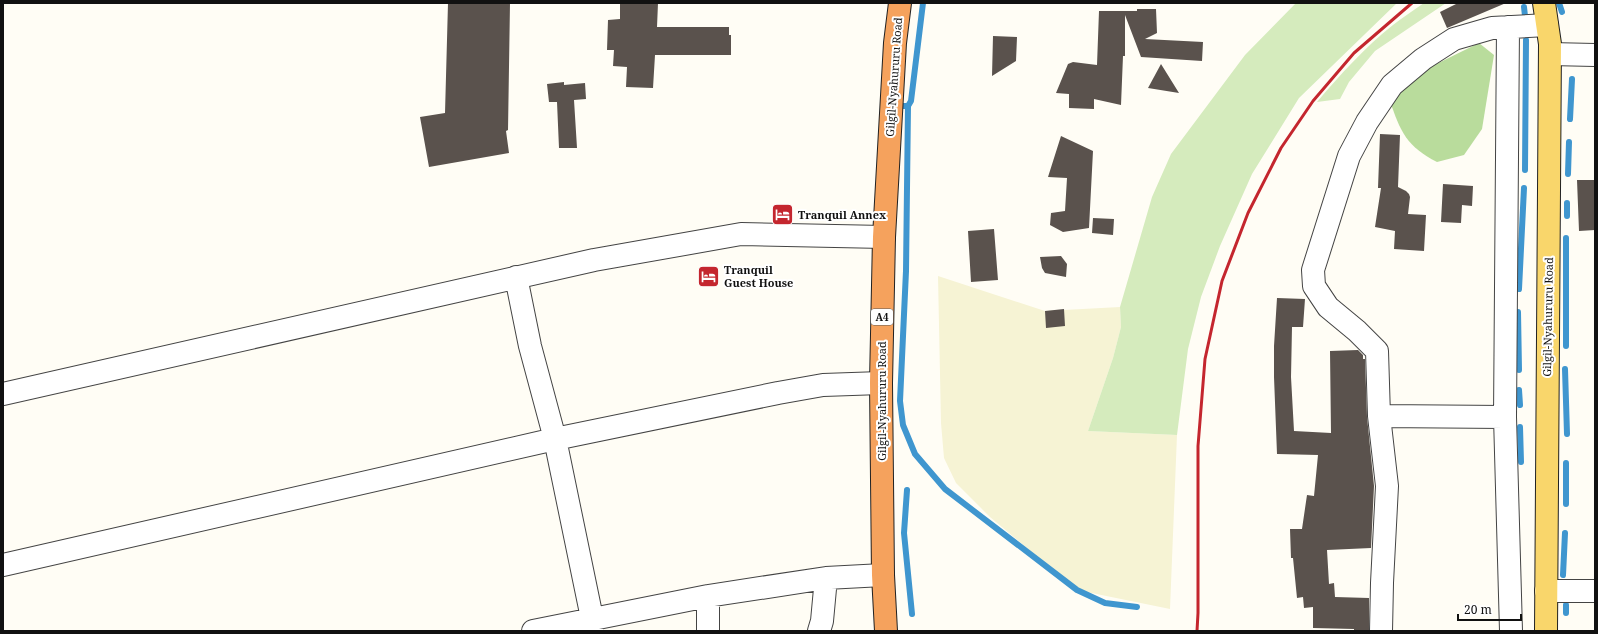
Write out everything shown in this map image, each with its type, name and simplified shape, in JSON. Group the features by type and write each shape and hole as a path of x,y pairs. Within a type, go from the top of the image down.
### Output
{"highway":[{"name":"Gilgil-Nyahururu Road","path":"888,629 883,575 881,383 884,237 894,58 900,3"}],"main road":[{"name":"Gilgil-Nyahururu Road","path":"1544,3 1550,44 1546,631"}],"street":[{"path":"1382,631 1382,583 1387,486 1379,416 1377,351 1357,330 1328,307 1314,286 1313,270 1349,156 1367,122 1392,85 1423,59 1454,39 1492,28 1547,25"},
{"path":"1508,27 1505,417 1511,631"},
{"path":"1550,54 1595,55"},
{"path":"3,394 594,260 741,234 884,237"},
{"path":"516,277 530,346 555,439 592,625"},
{"path":"3,565 555,439 823,384 881,383"},
{"path":"1379,416 1505,417"},
{"path":"533,631 592,625 708,596 826,578 883,575"},
{"path":"819,631 822,621 826,578"},
{"path":"1546,591 1595,591"},
{"path":"708,596 708,631"}],"shaded area":[{"path":"938,276 1045,311 1120,307 1121,327 1113,358 1088,431 1177,435 1170,609 1077,590 990,517 956,483 944,458 941,423"}],"green space":[{"path":"1296,3 1397,3 1299,98 1252,174 1220,246 1201,297 1188,349 1177,435 1088,431 1113,358 1121,327 1120,307 1152,197 1171,154 1245,55"},
{"path":"1424,3 1446,3 1375,51 1349,82 1340,99 1317,102 1363,52 1397,22"},
{"path":"1479,43 1494,55 1482,129 1464,155 1437,162 1418,150 1406,137 1397,121 1390,101 1410,77"}],"building":[{"path":"448,3 510,3 508,130 506,131 509,153 429,167 420,117 445,113"},
{"path":"620,3 658,3 657,27 729,27 729,35 731,35 731,55 655,55 653,88 626,87 627,67 613,66 614,50 607,50 608,20 620,19"},
{"path":"1458,3 1506,3 1447,28 1440,12"},
{"path":"1137,9 1156,9 1157,33 1145,39 1203,42 1202,61 1141,57 1125,15 1125,56 1123,56 1121,105 1094,99 1094,109 1069,108 1069,94 1056,93 1068,64 1073,62 1097,65 1099,11 1137,11"},
{"path":"993,36 1017,37 1016,61 992,76"},
{"path":"1161,64 1179,93 1148,88"},
{"path":"564,82 564,85 585,83 586,99 574,100 577,148 559,148 557,102 549,102 547,84"},
{"path":"1380,134 1400,135 1398,187 1409,194 1408,214 1426,215 1424,251 1394,249 1395,231 1375,227 1381,188 1378,188"},
{"path":"1061,136 1093,151 1089,228 1063,232 1050,225 1051,213 1065,211 1067,178 1048,177"},
{"path":"1577,180 1595,180 1595,230 1579,231"},
{"path":"1443,184 1473,186 1472,206 1462,205 1461,223 1441,222"},
{"path":"1093,218 1114,219 1113,235 1092,233"},
{"path":"994,229 998,280 971,282 968,231"},
{"path":"1061,256 1067,264 1066,277 1045,273 1042,268 1040,257"},
{"path":"1277,298 1305,299 1303,327 1292,327 1291,377 1294,431 1331,433 1330,351 1358,350 1363,355 1363,359 1365,359 1367,417 1374,486 1371,548 1327,550 1329,584 1334,583 1335,597 1369,598 1369,631 1313,628 1313,607 1304,608 1303,597 1297,598 1293,558 1291,558 1290,529 1302,529 1307,495 1314,496 1318,455 1277,454 1274,346"},
{"path":"1064,309 1065,326 1046,328 1045,311"}],"waterway":[{"path":"902,106 908,106 911,101 923,3"},
{"path":"1559,3 1562,12"},
{"path":"1524,7 1525,16"},
{"path":"1525,170 1526,40"},
{"path":"1570,119 1572,79"},
{"path":"908,106 906,271 900,401 903,425 915,454 945,489 1077,590 1105,603 1137,607"},
{"path":"1568,174 1569,142"},
{"path":"1519,289 1524,188"},
{"path":"1567,203 1567,216"},
{"path":"1566,238 1566,346"},
{"path":"1518,312 1519,370"},
{"path":"1565,369 1567,434"},
{"path":"1519,390 1520,405"},
{"path":"1520,427 1521,462"},
{"path":"1566,463 1566,504"},
{"path":"907,490 904,533 912,614"},
{"path":"1563,575 1565,533"},
{"path":"1566,605 1566,613"}],"railway":[{"path":"1197,631 1198,446 1205,359 1222,281 1248,213 1281,148 1313,101 1354,53 1412,3"}],"place":[{"name":"Tranquil Annex","path":"783,215"},
{"name":"Tranquil Guest House","path":"708,276"}]}
